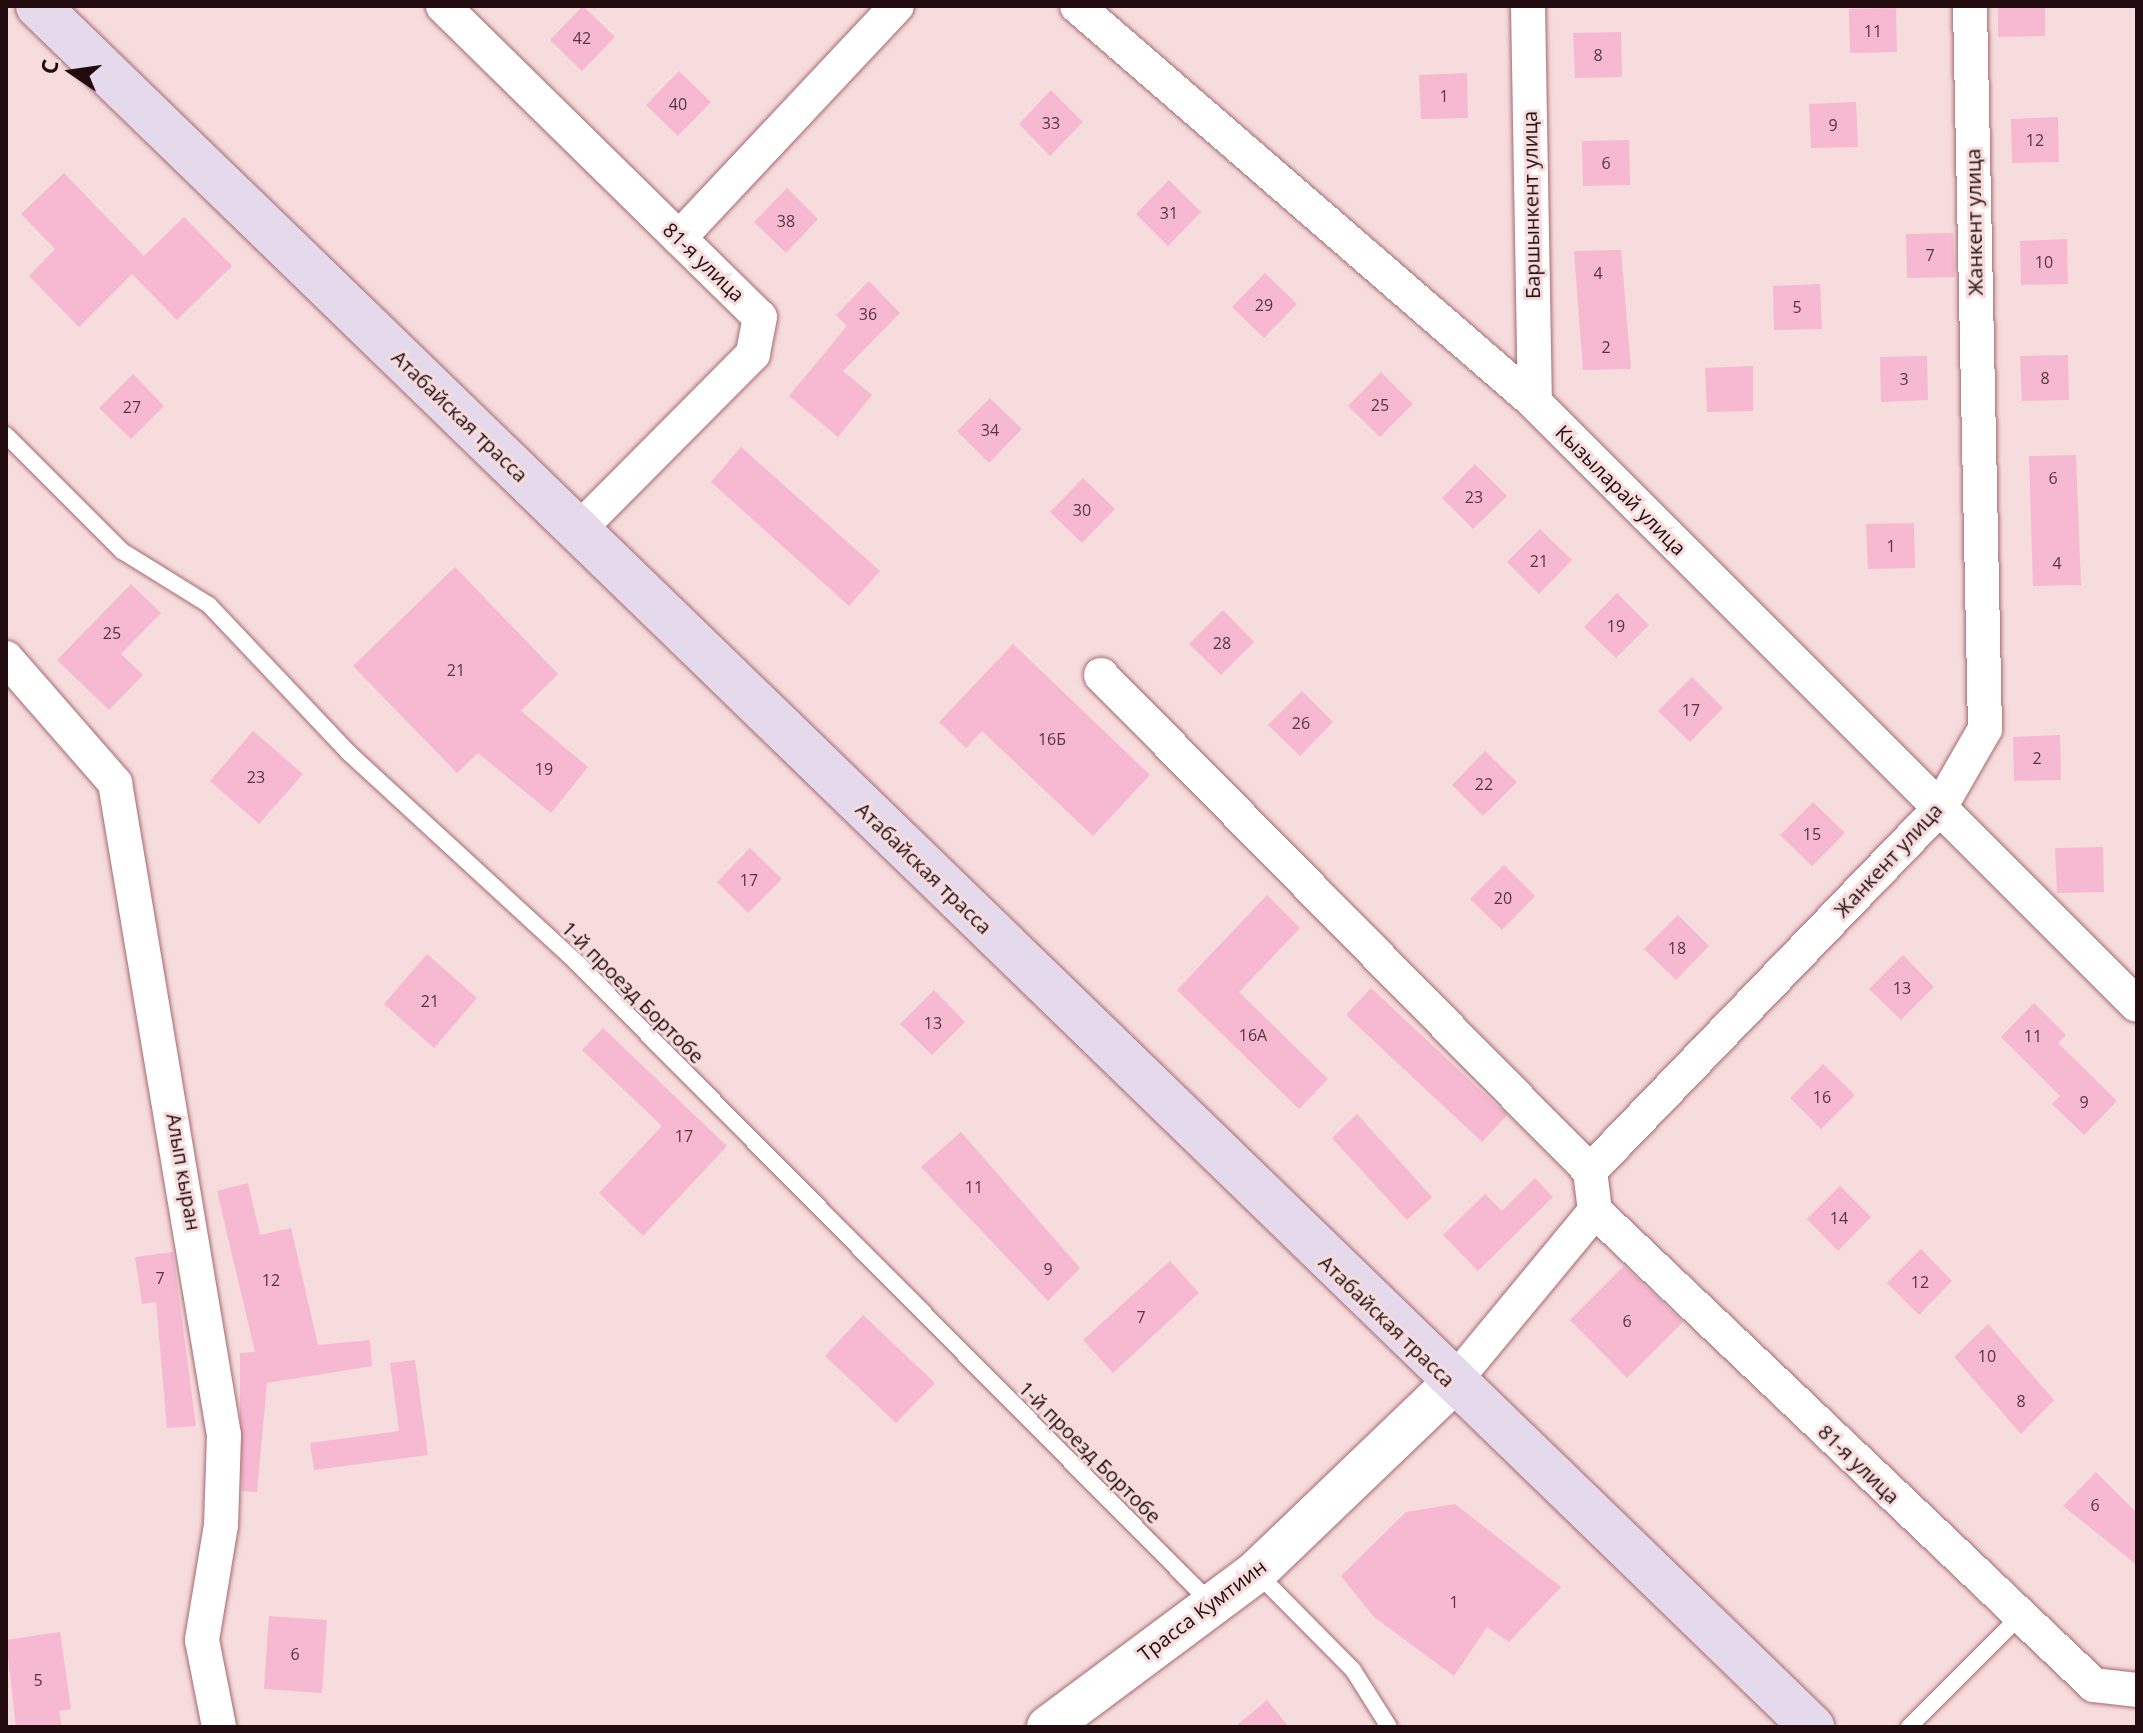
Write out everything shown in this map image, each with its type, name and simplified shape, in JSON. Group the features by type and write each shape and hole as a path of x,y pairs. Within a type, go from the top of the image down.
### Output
{"main road":[{"name":"Атабайская трасса","path":"38,6 1452,1384 1812,1727"}],"street":[{"name":"81-я улица","path":"443,6 760,317 753,354 578,530"},
{"path":"679,238 897,6"},
{"name":"Баршынкент улица","path":"1528,6 1535,403"},
{"name":"Жанкент улица","path":"1590,1171 1939,809 1985,729 1970,6"},
{"name":"Кызыларай улица","path":"1088,11 1535,403 2137,1005"},
{"name":"Алып кыран","path":"6,658 115,783 224,1435 221,1525 202,1640 219,1727"},
{"path":"1101,675 1590,1171 1595,1211 1452,1384"},
{"name":"81-я улица","path":"1595,1211 2094,1685 2137,1690"},
{"name":"Трасса Кумтиин","path":"1048,1727 1256,1572 1452,1384"}],"lane":[{"name":"1-й проезд Бортобе","path":"6,435 122,551 209,605 349,753 576,962 1211,1603"},
{"path":"1256,1572 1353,1670 1389,1727"},
{"path":"1909,1727 2019,1617"}],"building":[{"path":"583,6 615,37 582,71 550,40"},
{"path":"1998,6 2045,6 2045,36 1998,37"},
{"path":"1896,8 1897,52 1850,53 1849,9"},
{"path":"1621,32 1622,77 1575,78 1573,33"},
{"path":"679,71 711,102 678,136 646,105"},
{"path":"1467,73 1468,118 1421,119 1419,75"},
{"path":"1051,90 1083,122 1050,156 1019,124"},
{"path":"1856,102 1858,147 1811,148 1809,104"},
{"path":"2058,117 2059,162 2012,163 2011,119"},
{"path":"1629,140 1630,185 1583,186 1582,141"},
{"path":"64,173 144,256 184,217 232,266 177,320 132,274 79,327 29,276 55,249 21,214"},
{"path":"1169,180 1201,212 1168,246 1136,214"},
{"path":"787,188 818,219 786,253 754,222"},
{"path":"1953,233 1955,277 1907,278 1906,234"},
{"path":"2067,239 2068,284 2021,285 2020,241"},
{"path":"1621,250 1631,369 1583,370 1574,251"},
{"path":"1265,273 1297,304 1264,338 1232,307"},
{"path":"869,281 900,313 843,371 872,395 838,437 789,396 847,326 836,315"},
{"path":"1820,284 1822,329 1774,330 1773,286"},
{"path":"2068,355 2069,400 2022,401 2020,356"},
{"path":"1927,356 1928,400 1881,402 1880,357"},
{"path":"1753,366 1753,411 1707,412 1705,368"},
{"path":"1381,372 1413,404 1380,437 1348,406"},
{"path":"133,374 164,406 131,439 99,408"},
{"path":"990,398 1022,429 989,463 957,431"},
{"path":"741,447 880,571 849,606 711,482"},
{"path":"2076,455 2081,585 2033,586 2029,456"},
{"path":"1475,464 1507,496 1473,529 1442,498"},
{"path":"1083,478 1115,509 1082,543 1050,512"},
{"path":"1914,523 1915,568 1868,569 1866,524"},
{"path":"1540,529 1572,560 1539,594 1507,562"},
{"path":"455,567 558,674 521,711 588,767 551,813 478,753 457,773 353,666"},
{"path":"131,584 161,613 121,654 143,675 109,710 57,660"},
{"path":"1617,593 1649,625 1616,658 1584,627"},
{"path":"1223,610 1254,642 1221,675 1189,644"},
{"path":"1013,644 1150,775 1093,836 982,731 966,748 939,722"},
{"path":"1692,677 1723,708 1690,742 1658,711"},
{"path":"1302,691 1333,722 1300,756 1268,725"},
{"path":"253,731 303,774 259,824 210,781"},
{"path":"2060,735 2061,780 2014,781 2013,737"},
{"path":"1485,751 1517,782 1483,816 1452,785"},
{"path":"1813,802 1845,833 1812,866 1780,835"},
{"path":"2103,847 2104,892 2057,893 2055,848"},
{"path":"750,848 782,879 748,913 717,882"},
{"path":"1504,865 1535,896 1502,930 1470,899"},
{"path":"1267,895 1300,928 1239,992 1328,1079 1299,1109 1177,990"},
{"path":"1678,915 1709,946 1676,980 1644,949"},
{"path":"427,954 477,998 434,1048 384,1004"},
{"path":"1903,955 1934,987 1901,1020 1869,989"},
{"path":"1371,988 1507,1115 1482,1142 1346,1015"},
{"path":"934,990 965,1022 932,1055 900,1024"},
{"path":"2034,1003 2066,1035 2058,1043 2117,1101 2084,1135 2052,1104 2060,1096 2001,1037"},
{"path":"603,1028 727,1146 643,1236 599,1193 662,1126 582,1050"},
{"path":"1823,1064 1855,1095 1821,1129 1790,1098"},
{"path":"1357,1114 1432,1197 1407,1220 1332,1138"},
{"path":"961,1132 1080,1268 1048,1301 921,1167"},
{"path":"1535,1178 1553,1197 1478,1271 1443,1235 1485,1194 1502,1211"},
{"path":"248,1183 260,1235 291,1228 318,1345 370,1340 372,1366 267,1383 257,1492 242,1491 240,1410 240,1353 255,1352 217,1191"},
{"path":"1840,1186 1871,1217 1838,1251 1807,1219"},
{"path":"1921,1249 1952,1281 1919,1315 1887,1283"},
{"path":"173,1252 196,1426 167,1428 156,1302 142,1304 135,1257"},
{"path":"1170,1261 1199,1293 1113,1373 1083,1340"},
{"path":"1624,1266 1683,1322 1627,1378 1570,1320"},
{"path":"863,1315 935,1383 896,1423 825,1356"},
{"path":"1988,1324 2054,1400 2021,1434 1954,1357"},
{"path":"415,1360 428,1455 314,1470 310,1443 399,1431 390,1363"},
{"path":"2096,1472 2137,1513 2137,1565 2063,1506"},
{"path":"1455,1504 1561,1587 1509,1642 1487,1627 1454,1676 1374,1617 1341,1576 1406,1512"},
{"path":"269,1616 327,1620 322,1693 264,1689"},
{"path":"60,1632 71,1709 59,1711 62,1727 16,1727 6,1640"},
{"path":"1267,1700 1289,1727 1235,1727"}]}
